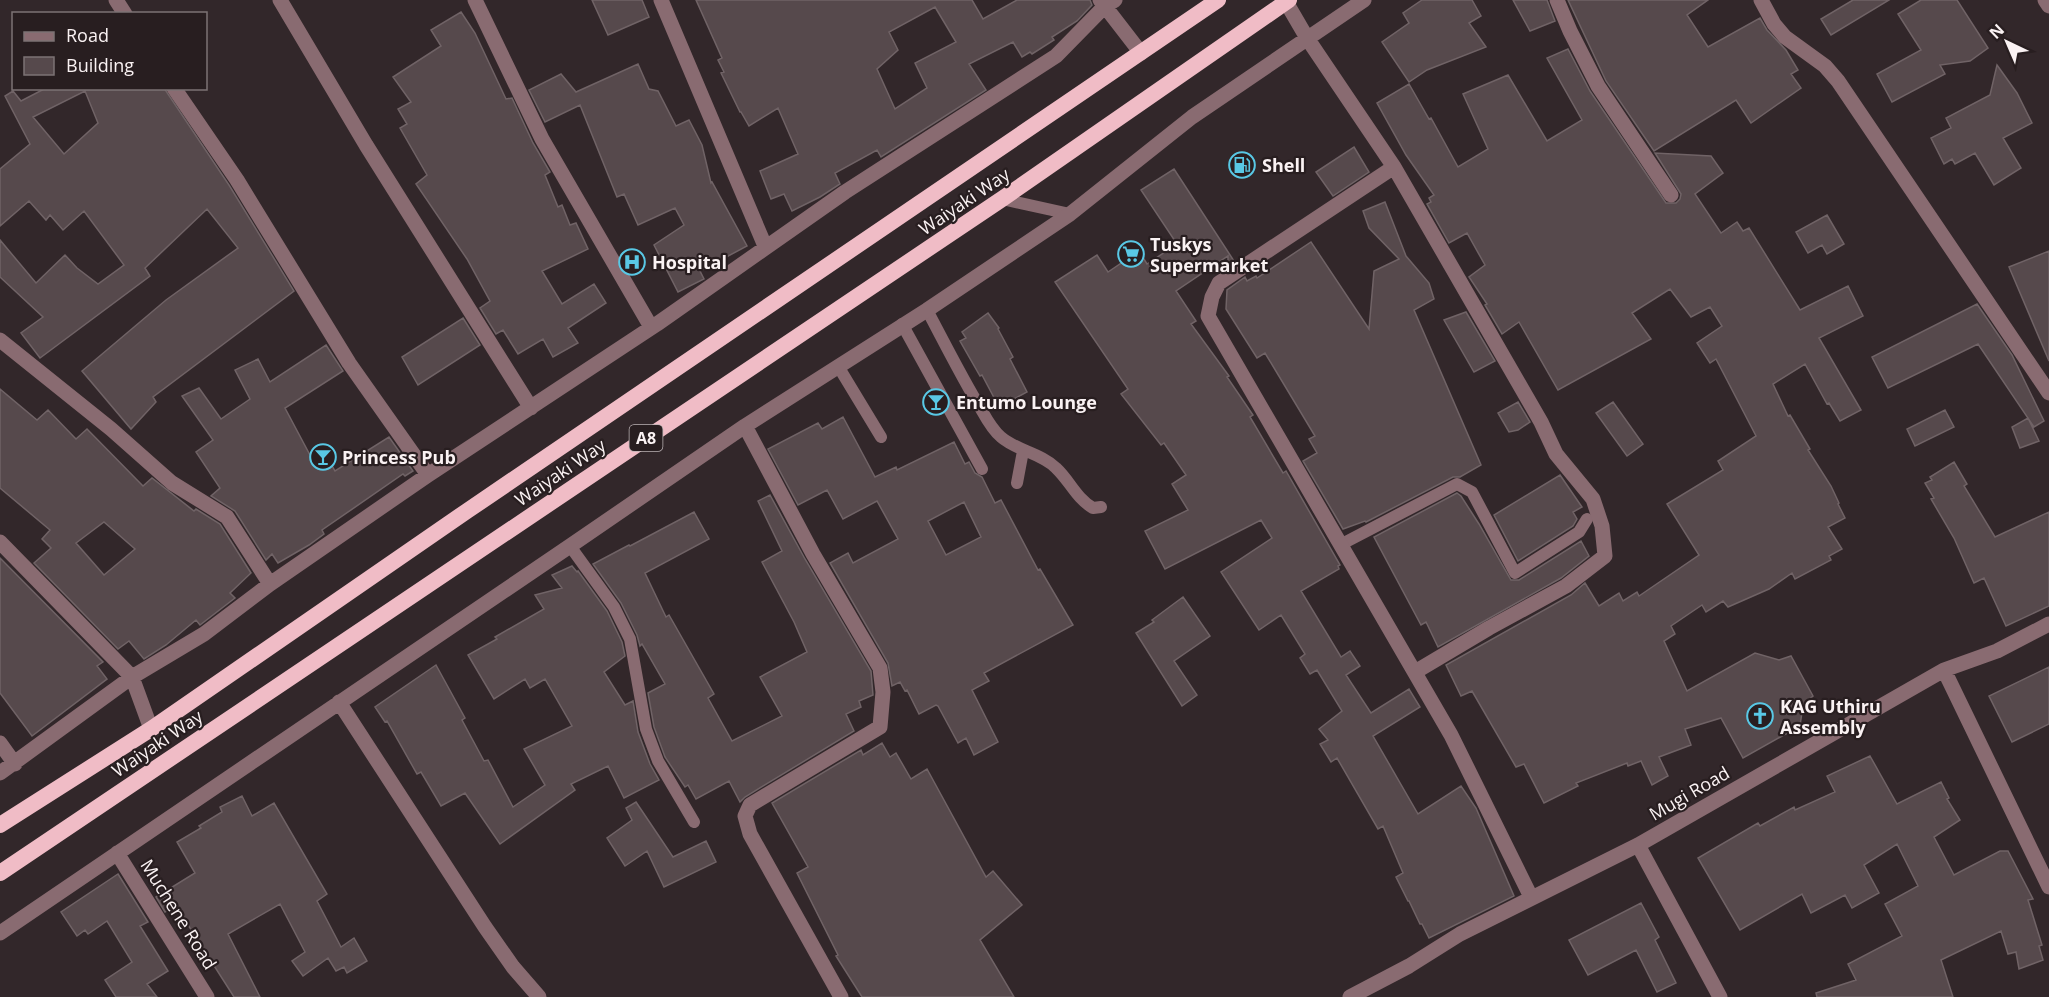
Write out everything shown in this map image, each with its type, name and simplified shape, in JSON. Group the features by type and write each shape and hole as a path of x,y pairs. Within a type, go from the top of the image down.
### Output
{"highway":[{"name":"Waiyaki Way","path":"0,825 151,729 477,504 1218,0"},
{"name":"Waiyaki Way","path":"0,873 1002,199 1288,1"}],"street":[{"path":"280,0 372,155 531,408"},
{"path":"475,0 542,139 651,327"},
{"path":"661,0 765,246"},
{"path":"0,933 745,426 927,310 1070,214 1192,117 1364,0"},
{"path":"1557,0 1598,86 1671,195"},
{"path":"1761,0 1770,19 1785,37 1825,66 1838,81 2049,393"},
{"path":"2045,0 2049,6"},
{"path":"1288,1 1307,38 1394,167 1535,411 1556,454 1593,499 1602,526 1605,556 1566,586 1415,672"},
{"path":"0,773 132,677 204,634 270,584 428,475 651,327 765,246 1056,56 1107,2 1141,53"},
{"path":"175,90 237,180 349,363 428,475"},
{"path":"1394,167 1219,283 1212,297 1208,316 1451,735 1532,897"},
{"path":"0,340 111,429 172,483 227,517 270,584"},
{"path":"745,426 813,554 880,668 883,692 880,727 750,806 745,816 750,834 842,997"},
{"path":"0,542 132,677 151,729"},
{"name":"Mugi Road","path":"1350,997 1408,966 1460,934 1638,844 1944,670 1997,651 2049,624"},
{"path":"1944,670 2049,887"},
{"path":"339,702 485,927 513,967 539,997"},
{"path":"0,743 15,764"},
{"path":"1638,844 1720,997"},
{"name":"Muchene Road","path":"117,853 207,997"}],"lane":[{"path":"1002,199 1070,214"},
{"path":"927,310 958,370 999,436 1058,469 1086,504 1094,508 1101,507"},
{"path":"902,324 982,469"},
{"path":"838,366 881,437"},
{"path":"1017,483 1023,451"},
{"path":"1340,545 1457,484 1472,492 1515,573 1580,532 1587,519"},
{"path":"570,546 614,607 630,639 646,729 658,761 694,822"}],"building":[{"path":"592,0 642,0 649,17 608,35"},
{"path":"696,0 972,0 983,19 1017,0 1090,0 1092,5 1077,21 1052,37 1054,40 1032,54 1030,52 1022,57 1013,42 969,64 986,90 881,157 877,150 835,173 840,184 792,211 784,194 771,199 760,171 798,154 778,108 749,126 721,73 724,72 718,60 722,58","holes":["935,7 956,42 915,63 927,88 895,109 877,69 898,50 889,32"]},
{"path":"1422,0 1472,0 1481,16 1469,23 1486,47 1427,70 1409,82 1382,42 1409,23 1403,13"},
{"path":"1513,0 1547,0 1555,21 1530,31"},
{"path":"1568,0 1708,0 1687,15 1708,47 1760,18 1767,30 1786,50 1798,70 1791,74 1801,88 1751,123 1736,100 1654,151 1606,81"},
{"path":"1853,0 1889,0 1831,35 1821,19"},
{"path":"1921,0 1957,0 1988,48 1970,61 1940,65 1945,74 1892,102 1877,74 1921,50 1898,14"},
{"path":"461,12 475,33 506,99 512,98 533,143 550,172 545,175 558,207 562,205 570,225 576,223 588,249 542,271 562,304 594,284 606,303 568,328 578,343 553,357 543,339 518,354 503,330 496,334 480,308 490,301 467,259 416,184 427,175 400,128 407,124 398,109 411,102 393,77 441,46 431,30"},
{"path":"1568,49 1590,91 1666,203 1676,203 1681,194 1655,153 1711,156 1723,173 1695,194 1721,233 1737,222 1743,231 1749,228 1800,310 1848,286 1863,316 1819,338 1861,410 1840,421 1829,403 1827,404 1805,364 1773,384 1788,416 1790,415 1810,449 1808,450 1839,503 1845,518 1828,527 1842,549 1829,556 1831,560 1795,579 1792,573 1769,589 1728,607 1723,601 1706,612 1702,605 1671,626 1675,634 1664,641 1687,691 1755,653 1779,660 1791,656 1813,696 1803,705 1800,726 1743,758 1721,718 1685,729 1691,745 1659,757 1668,776 1652,785 1641,761 1628,766 1627,763 1576,783 1578,786 1544,803 1524,764 1516,767 1472,691 1461,696 1446,665 1571,595 1585,583 1599,606 1619,593 1623,601 1637,592 1639,596 1699,555 1667,504 1723,470 1718,461 1756,436 1716,359 1710,363 1697,343 1722,326 1710,307 1691,317 1670,289 1632,313 1651,339 1558,390 1519,322 1502,334 1485,305 1487,304 1469,277 1485,265 1467,233 1449,243 1427,204 1431,202 1429,198 1434,195 1406,155 1377,103 1409,84 1458,167 1488,149 1463,94 1508,75 1547,141 1582,120 1547,58"},
{"path":"638,64 649,89 658,91 676,126 689,120 702,145 711,183 747,246 700,271 704,279 678,292 654,245 684,225 675,208 638,225 624,194 617,197 580,105 545,122 529,90 561,74 576,92"},
{"path":"1997,65 2017,93 2032,123 2003,138 2021,168 1994,185 1975,153 1955,164 1952,159 1944,164 1931,138 1951,128 1946,118 1990,95"},
{"path":"42,90 165,90 229,185 294,291 153,397 156,402 131,429 82,371 166,300 238,248 207,209 145,268 150,276 40,358 21,333 43,317 0,277 0,240 36,283 65,255 77,268 98,284 124,265 84,211 63,230 50,215 46,220 29,201 0,226 0,169 30,144 5,96 13,91 21,101","holes":["85,91 98,123 64,154 33,117"]},
{"path":"1354,147 1369,172 1333,196 1316,172"},
{"path":"1174,169 1234,261 1228,266 1228,256 1176,291 1196,321 1191,324 1229,376 1227,377 1253,415 1250,417 1283,473 1286,471 1340,565 1339,569 1301,591 1341,657 1350,651 1360,666 1346,675 1371,713 1409,689 1420,707 1373,736 1418,814 1461,786 1476,808 1514,896 1429,938 1396,877 1403,873 1383,826 1378,829 1337,758 1331,762 1320,744 1328,740 1319,729 1342,711 1317,670 1310,674 1300,658 1305,654 1281,615 1259,630 1221,572 1272,538 1261,520 1165,569 1145,531 1188,510 1172,484 1186,475 1164,443 1161,445 1121,394 1128,389 1055,282 1097,255 1108,272 1139,251 1147,264 1177,244 1141,190"},
{"path":"1385,202 1406,256 1429,283 1434,299 1414,310 1481,465 1366,522 1343,529 1303,461 1317,453 1309,439 1315,436 1265,353 1257,358 1226,309 1227,290 1245,277 1247,281 1256,276 1257,278 1311,242 1369,329 1374,271 1399,259 1369,228 1363,211"},
{"path":"1827,215 1844,244 1827,254 1822,245 1808,253 1796,232"},
{"path":"2049,251 2049,361 2009,267"},
{"path":"1977,304 2012,355 2044,421 2034,427 1978,344 1888,388 1872,357"},
{"path":"1466,312 1495,361 1474,372 1444,320"},
{"path":"988,313 999,328 1013,357 1010,359 1027,392 999,407 960,341 966,338 962,332"},
{"path":"463,318 480,345 418,385 402,357"},
{"path":"326,345 343,371 285,408 310,455 322,448 335,471 389,437 413,471 405,476 403,474 322,530 324,534 309,545 278,563 272,554 266,560 235,511 211,496 220,488 196,452 213,440 182,396 199,388 221,419 250,399 235,370 258,359 270,382"},
{"path":"0,389 37,420 48,410 76,439 87,429 143,486 152,478 194,511 196,509 220,524 251,573 230,593 235,598 200,625 196,620 166,645 144,659 129,641 118,649 34,563 51,548 42,539 50,530 0,488","holes":["104,522 135,549 104,575 76,543"]},
{"path":"1518,402 1530,422 1518,430 1509,432 1498,413"},
{"path":"1613,402 1643,444 1627,456 1596,413"},
{"path":"1945,410 1954,427 1915,446 1907,429"},
{"path":"843,417 875,477 896,467 897,470 954,442 965,464 969,462 975,473 982,477 995,503 1001,500 1038,570 1040,569 1073,625 984,673 989,681 972,690 998,742 974,755 966,738 958,743 938,706 919,714 907,690 905,691 900,682 892,686 888,663 830,563 848,553 853,563 898,539 877,501 843,519 827,490 798,505 768,449 818,423 822,429","holes":["964,502 981,537 946,555 928,521"]},
{"path":"2028,418 2039,441 2020,448 2012,427"},
{"path":"1954,462 1967,484 1964,486 1995,537 2049,512 2049,606 2006,626 1984,578 1974,583 1954,538 1931,499 1934,498 1925,483 1932,480 1930,477"},
{"path":"1560,475 1582,507 1573,512 1577,519 1573,526 1518,561 1494,515"},
{"path":"1457,493 1479,524 1511,580 1519,580 1581,541 1589,556 1561,578 1438,647 1426,622 1421,625 1374,537"},
{"path":"770,495 871,671 873,695 859,701 861,707 846,714 854,731 740,802 729,781 696,799 688,785 685,787 665,757 654,727 648,693 665,684 642,644 640,646 621,603 593,564 694,512 709,539 645,573 666,617 669,615 714,694 708,698 732,741 782,716 760,677 807,652 762,562 782,551 758,501"},
{"path":"0,558 103,662 97,666 107,679 32,736 0,693"},
{"path":"572,566 607,611 622,642 625,656 604,672 625,705 633,701 638,732 650,764 659,780 624,798 608,766 571,784 575,790 500,844 465,793 441,806 421,772 417,774 387,721 385,722 375,707 436,665 465,718 462,720 484,761 488,760 513,807 545,785 524,749 572,726 545,679 530,688 525,679 494,699 468,655 544,609 535,595 562,588 552,575"},
{"path":"1183,597 1210,636 1174,661 1197,695 1182,706 1136,633 1154,622 1152,620"},
{"path":"2049,667 2049,724 2012,742 1989,696"},
{"path":"882,743 890,757 896,753 911,779 927,769 986,877 993,871 1022,905 980,940 1014,997 862,997 836,956 838,955 797,873 808,867 772,803 861,750 863,755"},
{"path":"1870,756 1897,804 1941,782 1949,798 1947,799 1960,820 1934,837 1954,875 2000,851 2008,851 2033,899 2028,900 2042,945 2039,946 2043,960 2019,969 2016,952 2008,954 2001,931 1941,960 1953,997 1817,997 1816,993 1856,980 1848,964 1902,936 1885,904 1918,886 1897,844 1864,865 1879,893 1852,908 1845,895 1811,913 1802,894 1740,930 1698,858 1758,823 1760,826 1794,807 1795,810 1835,792 1827,776"},
{"path":"242,796 252,816 274,803 327,894 317,901 341,947 354,938 367,961 347,973 344,967 336,971 328,958 303,976 292,961 305,952 280,904 228,934 260,997 234,997 176,906 165,912 156,897 195,873 177,842 222,812 220,807"},
{"path":"636,802 673,857 706,841 716,862 664,887 647,851 625,866 607,838 632,820 626,808"},
{"path":"118,874 148,922 140,926 168,971 147,984 157,997 116,997 105,980 132,962 107,921 88,934 85,930 77,936 61,912"},
{"path":"1641,903 1659,937 1655,940 1676,983 1657,992 1636,950 1588,975 1569,940"}],"place":[{"name":"Shell","path":"1242,165"},
{"name":"Tuskys Supermarket","path":"1131,254"},
{"name":"Hospital","path":"632,262"},
{"name":"Entumo Lounge","path":"936,402"},
{"name":"Princess Pub","path":"323,457"},
{"name":"KAG Uthiru Assembly","path":"1760,716"}]}
